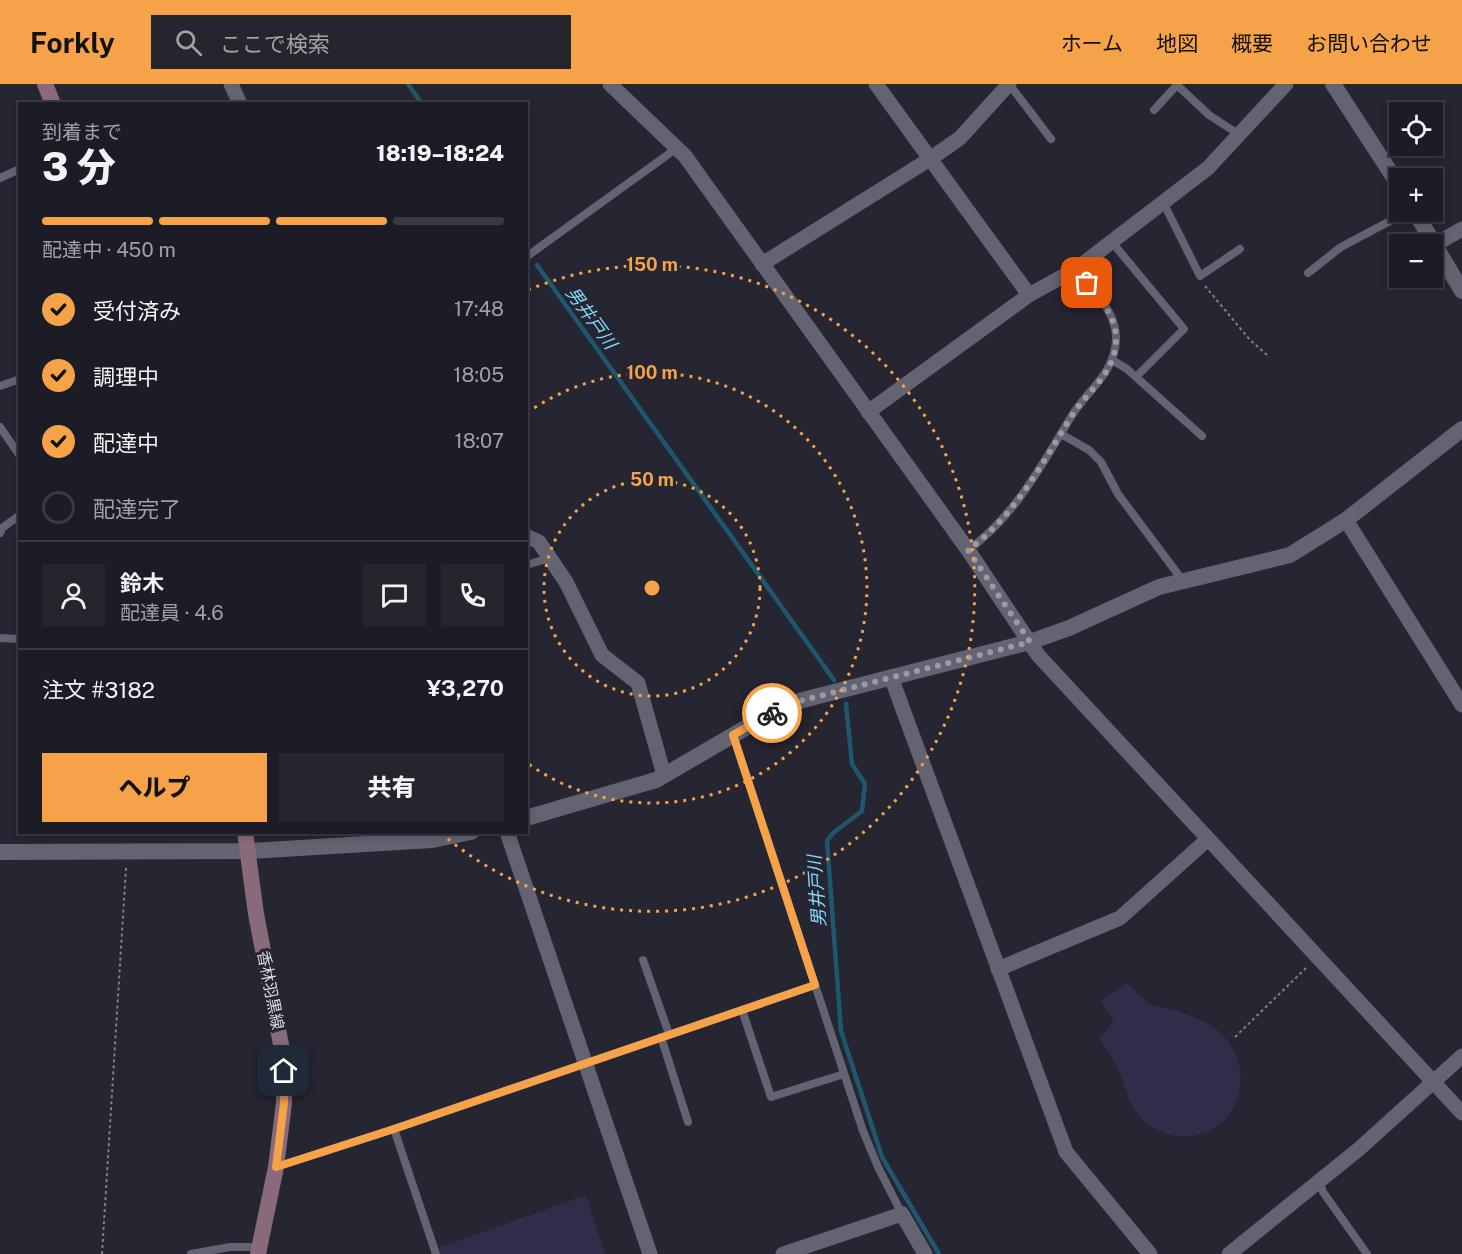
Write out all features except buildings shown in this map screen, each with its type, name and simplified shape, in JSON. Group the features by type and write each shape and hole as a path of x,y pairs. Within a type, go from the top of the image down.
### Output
{"main road":[{"path":"45,84 52,102"},
{"name":"香林羽黒線","path":"246,834 256,914 283,1055 284,1103 276,1167 259,1250"}],"street":[{"path":"231,84 239,102"},
{"path":"610,84 677,148 968,550 1038,655 1462,1113"},
{"path":"876,84 1029,295"},
{"path":"762,264 960,138 1009,84"},
{"path":"868,412 1029,295 1076,269 1209,168 1287,84"},
{"path":"1332,84 1389,171"},
{"path":"1443,240 1462,229"},
{"path":"1443,257 1462,291"},
{"path":"528,817 646,784 733,735 800,701 1030,642 1069,628 1143,593 1290,555 1346,520 1462,429"},
{"path":"1346,520 1462,705"},
{"path":"528,537 539,543 566,582 593,641 602,655 638,683 664,775"},
{"path":"891,677 1066,1152 1150,1254"},
{"path":"0,852 248,851 328,844 432,840 461,834"},
{"path":"508,834 587,1062 650,1254"},
{"path":"998,969 1120,918 1208,839"},
{"path":"1238,1251 1318,1180 1359,1149 1462,1056"},
{"path":"783,1254 902,1214 925,1254"}],"lane":[{"path":"1009,84 1051,139"},
{"path":"1154,110 1177,85 1209,115 1240,135"},
{"path":"528,255 677,148"},
{"path":"0,178 18,170"},
{"path":"1163,202 1200,276 1240,249"},
{"path":"1308,273 1341,247 1389,222"},
{"path":"1111,241 1184,328 1136,377"},
{"path":"968,550 1020,500 1072,415 1099,384 1112,360 1116,338 1114,323 1109,311 1076,269"},
{"path":"1112,360 1136,377 1202,436"},
{"path":"0,386 18,380"},
{"path":"0,428 18,453"},
{"path":"1061,434 1089,450 1101,462 1118,494 1183,581"},
{"path":"0,533 2,528 18,516"},
{"path":"528,564 550,558"},
{"path":"0,638 18,639"},
{"path":"733,735 844,1074 878,1167 902,1214"},
{"path":"643,960 688,1122"},
{"path":"276,1167 815,985"},
{"path":"742,1010 771,1097 844,1074"},
{"path":"394,1129 436,1254"},
{"path":"1318,1180 1323,1192 1367,1254"},
{"path":"191,1254 230,1247 259,1250"}],"path":[{"path":"1200,276 1202,284 1243,332 1267,355"},
{"path":"102,1254 127,851"},
{"path":"1235,1037 1318,957"}],"shaded area":[{"path":"1128,983 1151,1004 1204,1021 1228,1041 1238,1063 1241,1084 1236,1103 1225,1119 1209,1131 1191,1136 1170,1135 1148,1124 1136,1112 1114,1061 1098,1038 1107,1031 1113,1020 1100,1001"},
{"path":"586,1195 605,1254 441,1254 438,1248"}],"waterway":[{"name":"男井戸川","path":"408,84 421,102"},
{"name":"男井戸川","path":"537,265 834,680"},
{"name":"男井戸川","path":"846,704 852,764 865,784 862,811 833,833 827,841 841,1031 882,1157 939,1254"}],"way so far":[{"path":"772,713 800,701 1030,642 968,550 980,542 1020,500 1072,415 1099,384 1108,369 1114,354 1116,338 1114,323 1109,311 1087,283"}],"route":[{"path":"284,1071 284,1103 276,1167 815,985 733,735 772,713"}]}
